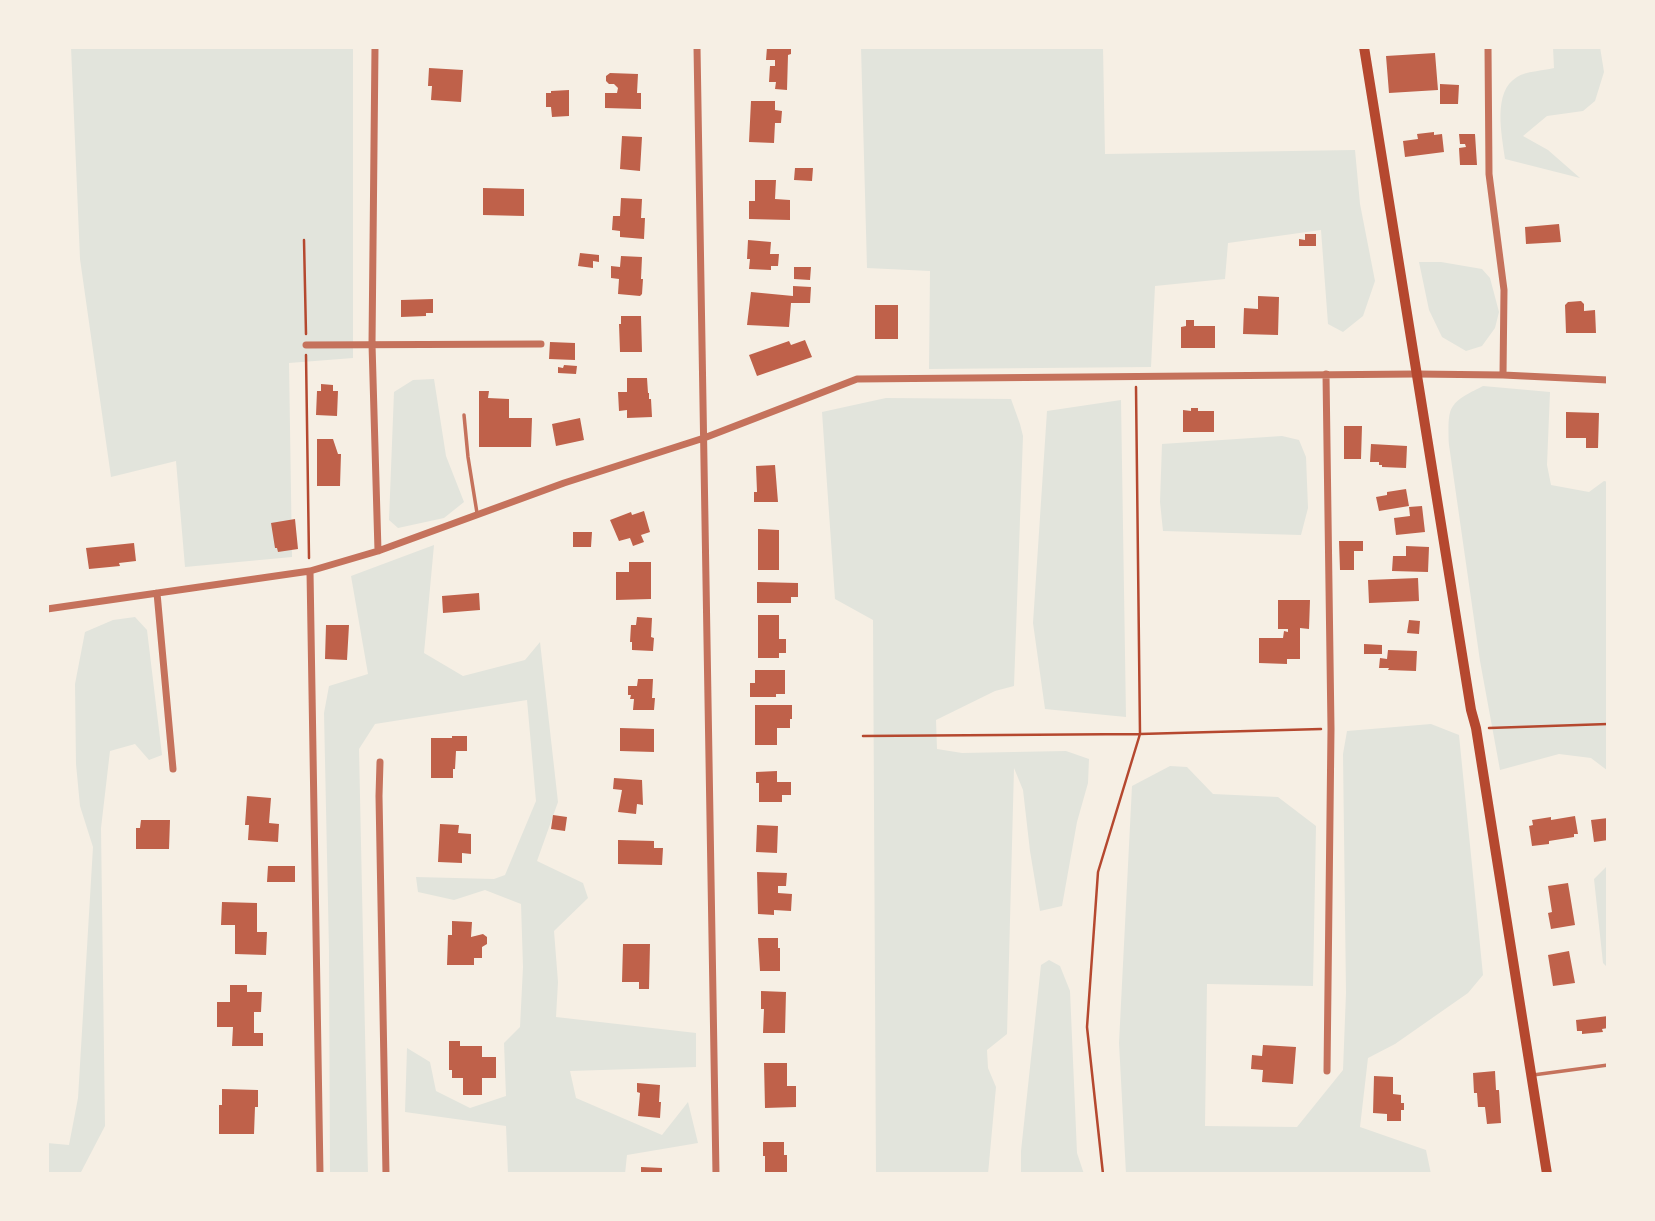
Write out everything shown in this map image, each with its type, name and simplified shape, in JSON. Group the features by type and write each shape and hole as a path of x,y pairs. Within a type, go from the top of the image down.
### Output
{"main road":[{"path":"1364,47 1547,1174"}],"street":[{"path":"375,47 372,344 378,551"},
{"path":"697,47 716,1174"},
{"path":"1488,47 1489,174 1504,290 1503,375"},
{"path":"306,345 541,344"},
{"path":"1326,374 1331,729 1327,1071"},
{"path":"47,609 310,571 378,551 564,483 704,438 857,379 1416,374 1608,380"},
{"path":"310,571 320,1174"},
{"path":"157,593 173,769"},
{"path":"380,762 386,1174"}],"lane":[{"path":"464,415 477,515"},
{"path":"1531,1076 1608,1065"}],"path":[{"path":"304,240 310,571"},
{"path":"1103,1174 1087,1027 1098,872 1140,734 1135,376"},
{"path":"1476,728 1608,724"},
{"path":"863,736 1140,734 1331,729"}],"shaded area":[{"path":"71,47 353,47 353,358 289,363 292,557 185,567 176,461 111,477 80,259"},
{"path":"861,47 1103,47 1105,154 1355,150 1360,204 1375,281 1363,316 1343,332 1328,324 1321,230 1228,243 1225,279 1155,286 1151,367 929,369 930,271 867,268"},
{"path":"1553,47 1600,47 1604,72 1595,101 1583,111 1547,116 1523,136 1548,150 1580,178 1505,159 1501,126 1504,93 1509,84 1521,75 1554,68"},
{"path":"1419,262 1441,262 1482,269 1490,278 1499,312 1495,328 1482,346 1466,351 1442,337 1429,310"},
{"path":"434,379 446,456 464,502 444,518 398,528 389,520 394,392 413,380"},
{"path":"1483,386 1550,392 1547,465 1551,485 1589,492 1604,481 1608,482 1608,771 1591,758 1559,754 1500,770 1480,661 1449,445 1452,408 1462,397"},
{"path":"886,398 1011,399 1023,436 1014,686 995,691 936,720 937,749 962,753 1066,751 1089,759 1088,783 1077,822 1062,906 1040,911 1023,790 1014,768 1007,1034 987,1050 988,1068 996,1087 988,1174 876,1174 873,620 835,599 822,412"},
{"path":"1121,400 1126,717 1045,709 1033,623 1047,411"},
{"path":"1282,436 1299,440 1306,457 1308,508 1301,535 1163,531 1160,502 1162,444"},
{"path":"434,545 424,653 463,676 525,660 540,642 558,802 537,861 583,883 588,898 554,931 558,982 556,1017 696,1033 696,1067 570,1071 576,1098 662,1135 688,1102 698,1143 627,1155 625,1174 508,1174 506,1126 405,1112 407,1048 430,1062 436,1091 470,1108 506,1096 504,1043 520,1027 523,967 521,904 485,890 454,900 418,892 416,877 494,879 505,875 536,801 527,700 375,724 359,749 368,1174 330,1174 324,713 329,686 368,674 351,576"},
{"path":"135,617 147,630 162,755 149,760 135,744 110,751 101,828 105,1126 80,1174 47,1174 47,1143 69,1145 78,1098 93,847 80,806 76,764 75,684 85,632 113,620"},
{"path":"1431,724 1459,735 1483,975 1468,993 1395,1044 1368,1058 1360,1127 1426,1150 1431,1174 1126,1174 1119,1043 1132,786 1170,766 1187,767 1213,794 1278,797 1316,826 1313,986 1207,984 1205,1126 1297,1127 1343,1070 1346,993 1343,754 1347,731"},
{"path":"1608,865 1608,968 1603,963 1594,879"},
{"path":"1049,960 1060,966 1070,991 1077,1153 1084,1174 1021,1174 1021,1151 1041,965"}],"building":[{"path":"767,47 791,49 791,54 788,55 787,90 775,89 776,82 769,82 770,66 775,66 775,60 766,60"},
{"path":"1435,53 1438,90 1389,93 1386,56"},
{"path":"429,68 463,70 461,102 431,100 432,86 428,86"},
{"path":"610,73 638,74 637,93 641,93 641,109 605,108 605,93 617,93 618,88 606,81 606,76"},
{"path":"1440,84 1459,85 1458,104 1440,104"},
{"path":"569,90 569,116 552,117 551,107 546,107 546,93"},
{"path":"751,101 775,101 775,110 782,111 781,123 775,123 774,143 749,142"},
{"path":"1434,132 1434,135 1442,134 1444,152 1405,157 1403,141 1418,139 1417,134"},
{"path":"1459,134 1475,134 1477,165 1460,165 1459,148 1466,147 1465,144 1460,144"},
{"path":"622,136 642,137 640,171 620,169"},
{"path":"795,168 813,168 812,181 794,180"},
{"path":"755,180 776,180 775,199 790,200 790,220 749,219 749,201 755,201"},
{"path":"483,188 524,189 524,216 483,215"},
{"path":"621,198 642,199 644,239 620,237 620,231 612,230 613,216 620,216"},
{"path":"1559,224 1561,242 1526,244 1525,227"},
{"path":"1305,234 1316,234 1316,246 1299,246 1299,239 1305,240"},
{"path":"748,240 771,242 770,254 779,254 778,266 771,266 771,270 749,269"},
{"path":"580,253 599,255 599,262 593,261 593,268 578,266"},
{"path":"621,256 642,257 643,279 640,296 618,294 619,279 611,278 611,266 620,267"},
{"path":"794,267 811,267 810,280 794,279"},
{"path":"793,286 811,287 810,303 791,303 789,327 747,325 751,292 793,296"},
{"path":"1258,296 1279,297 1278,335 1243,334 1244,308 1258,309"},
{"path":"433,299 433,313 426,313 426,316 401,317 401,300"},
{"path":"1581,301 1584,311 1595,310 1596,333 1566,333 1565,305 1568,302"},
{"path":"875,305 898,305 898,339 875,339"},
{"path":"621,316 641,316 642,352 620,352"},
{"path":"1186,320 1194,320 1194,326 1215,326 1215,348 1181,348 1181,327 1186,326"},
{"path":"805,340 812,357 757,376 749,355 789,341 791,345"},
{"path":"550,342 575,343 575,360 549,359"},
{"path":"564,365 577,366 576,374 558,373 558,367 563,368"},
{"path":"627,378 647,378 652,417 627,418 627,410 619,411 618,392 627,392"},
{"path":"321,384 333,385 333,391 338,391 337,416 316,415 317,391 321,391"},
{"path":"479,391 489,391 488,398 509,399 509,418 532,418 531,447 479,447"},
{"path":"1191,408 1214,411 1214,432 1183,432 1183,410 1191,411"},
{"path":"1566,412 1599,413 1598,448 1586,448 1586,438 1566,438"},
{"path":"580,418 584,440 556,446 552,424"},
{"path":"1344,426 1362,426 1361,459 1344,459"},
{"path":"317,439 333,439 338,454 341,454 340,486 317,486"},
{"path":"1371,444 1407,446 1406,468 1382,467 1379,462 1370,462"},
{"path":"775,465 778,502 754,502 754,492 757,492 756,466"},
{"path":"1406,489 1409,506 1379,511 1376,497"},
{"path":"1422,506 1425,532 1396,535 1394,518 1410,516 1409,507"},
{"path":"644,511 650,532 641,535 644,542 633,546 630,538 619,541 610,520 631,512 632,515"},
{"path":"295,519 298,549 278,552 271,523"},
{"path":"758,529 779,530 779,570 758,570"},
{"path":"573,532 592,532 591,547 573,547"},
{"path":"1339,541 1363,541 1363,551 1354,551 1354,570 1340,570"},
{"path":"134,543 136,561 119,563 120,566 89,569 86,548"},
{"path":"1406,546 1429,547 1428,572 1392,571 1393,556 1406,556"},
{"path":"629,562 651,562 651,599 616,600 616,572 629,572"},
{"path":"1418,578 1419,601 1369,603 1368,580"},
{"path":"757,582 798,583 798,597 791,597 791,603 757,603"},
{"path":"479,593 480,610 443,613 442,596"},
{"path":"1278,600 1310,600 1309,629 1300,628 1300,659 1287,659 1287,664 1259,663 1259,638 1283,638 1284,631 1288,632 1288,629 1278,629"},
{"path":"758,615 779,615 779,639 786,639 786,653 779,653 779,658 758,658"},
{"path":"637,617 652,618 653,651 632,650 631,625 636,625"},
{"path":"1409,620 1420,621 1419,634 1407,633"},
{"path":"326,625 349,625 347,660 325,659"},
{"path":"1364,644 1382,645 1382,654 1364,654"},
{"path":"1388,650 1417,651 1416,671 1379,668 1380,658 1387,659"},
{"path":"755,670 785,670 785,694 776,694 776,697 750,697 750,683 755,683"},
{"path":"638,679 653,679 654,710 633,710 634,699 630,699 631,695 628,695 628,686 637,686"},
{"path":"755,705 792,705 790,728 777,728 777,745 755,745"},
{"path":"620,728 654,729 654,752 620,751"},
{"path":"467,736 467,751 456,751 453,778 431,778 431,738"},
{"path":"777,771 777,782 791,782 791,795 782,795 782,802 759,802 756,772"},
{"path":"614,778 642,780 643,805 637,804 636,814 618,812 622,790 613,789"},
{"path":"247,796 271,798 269,823 279,824 278,842 248,840 249,825 245,825"},
{"path":"553,815 567,817 565,831 551,829"},
{"path":"1575,816 1578,834 1574,834 1574,837 1532,846 1529,826 1533,825 1532,820"},
{"path":"1608,818 1608,840 1594,842 1591,820"},
{"path":"141,820 170,820 169,849 136,849 136,828 140,828"},
{"path":"440,824 459,825 458,833 471,834 471,854 462,853 462,863 438,862"},
{"path":"757,825 778,826 777,853 756,852"},
{"path":"618,840 654,841 654,848 663,848 662,865 618,864"},
{"path":"268,866 295,866 295,882 267,882"},
{"path":"757,872 787,873 786,886 778,886 778,893 792,894 791,911 774,910 774,915 758,914"},
{"path":"1568,883 1575,925 1551,929 1548,913 1552,912 1548,886"},
{"path":"222,902 257,903 257,932 267,932 266,955 235,954 235,925 221,925"},
{"path":"452,921 472,922 471,937 483,934 487,937 487,944 482,947 482,958 474,958 474,965 447,965 448,935 452,935"},
{"path":"758,938 778,938 780,971 760,971"},
{"path":"623,944 650,944 649,989 639,989 639,982 622,982"},
{"path":"1569,951 1575,983 1553,986 1548,955"},
{"path":"230,985 247,985 247,992 262,992 261,1012 254,1012 254,1033 263,1033 263,1046 232,1046 233,1027 217,1027 217,1002 230,1002"},
{"path":"761,991 786,992 785,1033 763,1033 764,1009 761,1009"},
{"path":"1608,1016 1608,1028 1602,1029 1603,1032 1582,1034 1582,1031 1577,1031 1576,1020"},
{"path":"449,1041 460,1041 460,1046 482,1046 482,1057 496,1057 496,1078 482,1078 482,1095 463,1095 463,1078 452,1078 452,1070 449,1070"},
{"path":"1263,1045 1296,1047 1293,1084 1262,1082 1263,1070 1251,1069 1252,1055 1262,1056"},
{"path":"764,1063 787,1063 787,1086 796,1086 796,1107 765,1108"},
{"path":"1495,1071 1501,1123 1487,1124 1485,1107 1478,1107 1477,1093 1474,1093 1473,1073"},
{"path":"1374,1076 1393,1077 1393,1094 1401,1095 1401,1103 1404,1103 1401,1121 1387,1121 1387,1114 1373,1113"},
{"path":"637,1083 660,1085 660,1118 638,1116 640,1093 637,1092"},
{"path":"222,1089 258,1090 254,1134 219,1134"},
{"path":"763,1142 784,1142 787,1174 765,1174"},
{"path":"641,1167 662,1168 662,1174 641,1174"}]}
